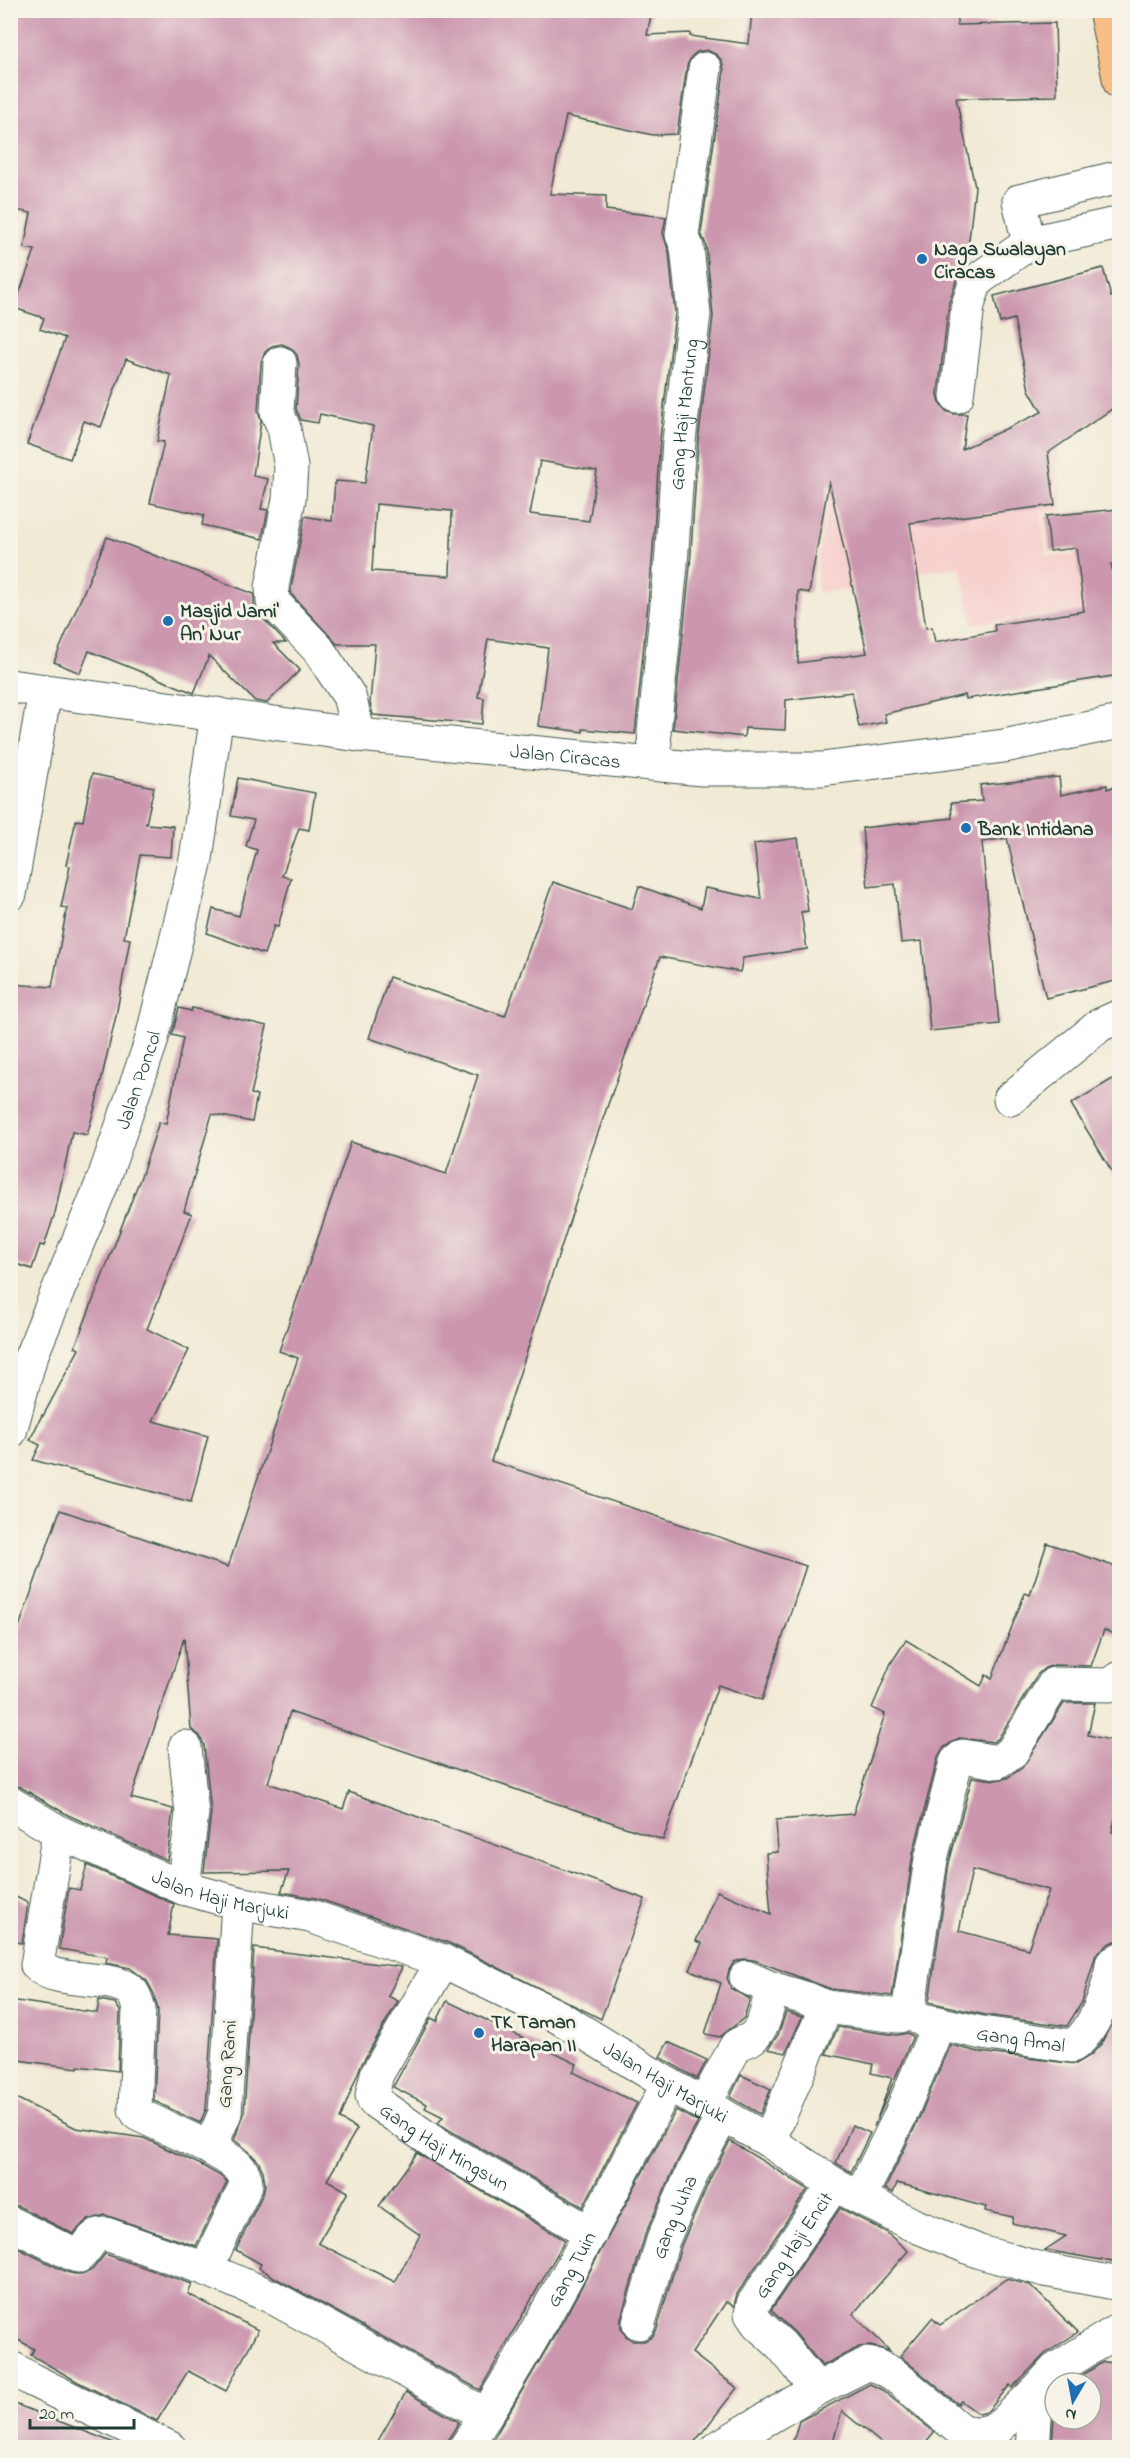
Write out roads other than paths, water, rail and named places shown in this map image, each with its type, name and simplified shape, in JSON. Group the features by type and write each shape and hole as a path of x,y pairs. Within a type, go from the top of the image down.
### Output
{"highway":[{"path":"1106,10 1119,83"}],"street":[{"name":"Gang Haji Mantung","path":"656,763 654,732 671,565 678,450 694,314 687,247 682,235 705,69"},
{"path":"1029,243 1019,201 1119,177"},
{"path":"957,396 968,305 976,281 1029,243 1119,223"},
{"path":"280,363 277,412 284,428 291,467 289,499 272,587 273,602 318,649 349,696 359,735"},
{"name":"Jalan Ciracas","path":"10,686 359,735 702,769 822,769 1004,746 1119,722"},
{"path":"10,894 45,691"},
{"name":"Jalan Poncol","path":"10,1432 30,1359 103,1181 151,1042 196,859 217,714"},
{"path":"1010,1099 1100,1025 1119,1016"},
{"path":"908,2013 930,1859 956,1762 959,1758 969,1756 987,1762 997,1762 1007,1756 1012,1752 1054,1684 1110,1684 1119,1678"},
{"path":"183,1888 192,1814 185,1747"},
{"name":"Jalan Haji Marjuki","path":"10,1803 59,1832 183,1888 238,1903 310,1917 443,1961 557,2016 668,2084 769,2141 847,2191 911,2223 980,2252 1045,2270 1119,2284"},
{"path":"59,1832 37,1965 42,1970 60,1976 116,1984 130,1990 136,1998 139,2009 135,2109 140,2115 210,2148 241,2169 246,2179 246,2185 206,2269"},
{"name":"Gang Rami","path":"210,2148 225,2113 238,1903"},
{"name":"Gang Amal","path":"759,1982 808,1998 826,2007 899,2016 908,2013 939,2023 992,2034 1072,2046 1081,2040 1095,2016 1103,2001 1112,1964 1119,1959"},
{"name":"Gang Haji Mingsun","path":"443,1961 377,2074 372,2095 374,2101 439,2146 591,2233"},
{"name":"Gang Juha","path":"639,2323 663,2240 694,2169 736,2046 742,2041 751,2039 761,2024 759,1982"},
{"path":"769,2141 826,2007"},
{"path":"847,2191 899,2118 939,2023"},
{"name":"Gang Tuin","path":"465,2448 591,2233 668,2084"},
{"name":"Gang Haji Encit","path":"818,2389 781,2345 759,2324 751,2310 753,2304 847,2191"},
{"path":"10,2223 74,2255 79,2256 85,2252 89,2241 100,2234 106,2234 206,2269 272,2297 486,2415"},
{"path":"717,2448 818,2389 867,2364 878,2366 893,2374 959,2430 974,2435 997,2429 1055,2370 1119,2329"},
{"path":"10,2367 170,2448"},
{"path":"1033,2448 1037,2390"}],"place":[{"name":"Naga Swalayan Ciracas","path":"922,259"},
{"name":"Masjid Jami' An' Nur","path":"168,621"},
{"name":"Bank Intidana","path":"966,828"},
{"name":"TK Taman Harapan II","path":"479,2033"}]}
